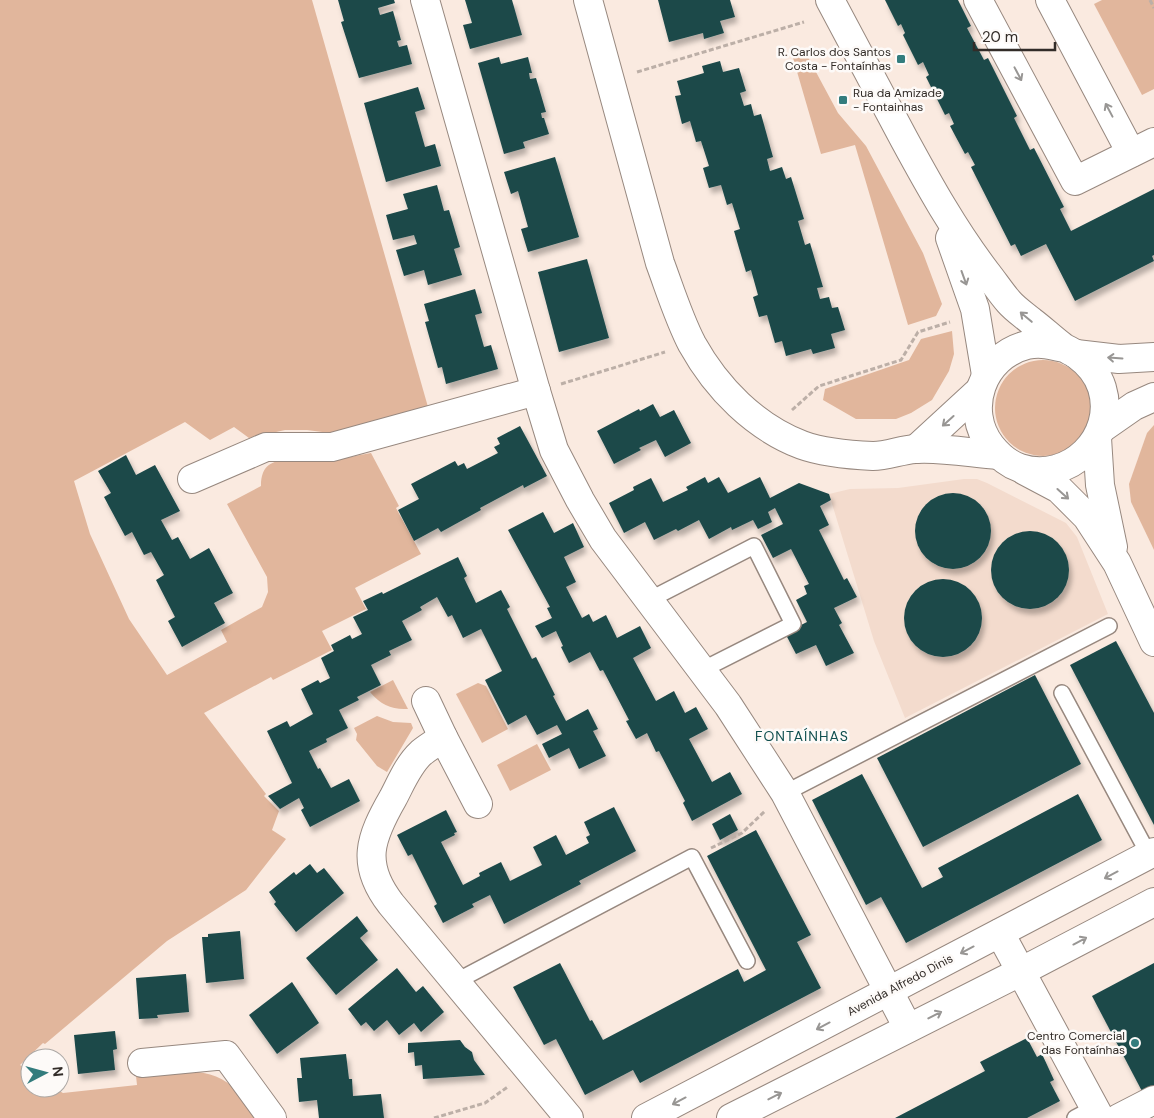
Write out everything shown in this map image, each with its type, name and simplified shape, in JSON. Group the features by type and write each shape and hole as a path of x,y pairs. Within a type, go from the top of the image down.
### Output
{"street":[{"path":"425,0 554,450 603,539 728,705 785,793 908,1028"},
{"path":"588,0 660,263 675,306 692,344 714,378 742,408 769,430 804,446 838,453 876,456 916,449 998,455"},
{"path":"830,0 936,199 972,254 1009,302 1092,369 1102,387 1105,409 1099,434 1100,485 1116,563"},
{"path":"978,0 1076,181 1143,147 1050,0"},
{"path":"936,199 975,309 982,383 977,414 984,437 998,455 1009,463 1059,489 1087,517 1116,563 1154,642"},
{"path":"916,449 982,383 997,361 1011,351 1028,345 1046,344 1070,351 1119,359 1154,357"},
{"path":"192,479 266,447 332,447 536,391"},
{"path":"1021,469 1044,472 1065,467 1084,455 1099,434 1134,406 1154,397"},
{"path":"426,700 443,738 478,804"},
{"path":"443,738 420,754 410,767 377,826 372,843 375,875 381,891 569,1118"},
{"name":"Avenida Alfredo Dinis","path":"646,1118 1151,853"},
{"path":"731,1118 1154,902"},
{"path":"1000,933 1097,1115 1154,1100"},
{"path":"142,1063 226,1055 272,1118"}],"lane":[{"path":"649,600 754,546 793,624 702,670"},
{"path":"785,793 1109,626"},
{"path":"1062,693 1151,853"},
{"path":"455,982 692,857 747,961"}],"path":[{"path":"1150,0 1154,8"},
{"path":"610,80 804,22"},
{"path":"790,412 819,386 901,360 918,332 957,320"},
{"path":"536,391 692,344"},
{"path":"692,857 742,833 785,793"},
{"path":"434,1118 485,1103 529,1070"}],"shaded area":[{"path":"0,0 312,0 428,407 351,429 330,433 285,430 249,438 234,427 210,440 185,422 74,481 90,534 129,619 167,675 227,642 221,630 262,607 268,592 267,577 227,504 261,486 262,475 267,467 273,463 280,461 317,462 337,460 371,453 399,506 396,508 421,554 355,588 366,609 322,631 332,650 273,680 271,677 204,713 266,794 264,796 279,811 272,830 286,839 246,890 167,941 45,1044 43,1043 38,1048 20,1048 20,1098 70,1098 70,1092 137,1085 136,1076 186,1071 198,1072 211,1075 233,1087 256,1118 0,1118"},
{"path":"1102,0 1154,0 1154,89 1142,95 1094,4"},
{"path":"791,51 804,54 809,59 838,113 866,146 923,253 942,304 936,316 908,325 855,145 821,154"},
{"path":"952,331 954,354 949,371 932,400 911,413 896,419 856,419 823,400 825,389 909,360 921,339"},
{"path":"1043,360 1061,364 1077,374 1087,390 1091,408 1087,426 1077,442 1061,452 1043,456 1025,452 1009,442 999,426 995,408 999,390 1009,374 1025,364"},
{"path":"1154,425 1154,550 1131,502 1129,484 1147,433"},
{"path":"977,479 987,483 1066,523 1077,537 1108,614 905,718 874,641 829,494 850,489 898,488"},
{"path":"393,680 408,709 397,709 387,706 370,692"},
{"path":"478,683 486,686 508,729 482,743 456,694"},
{"path":"377,716 393,722 411,723 413,728 387,772 377,766 356,740 357,734 354,728"},
{"path":"537,744 551,770 510,791 497,765"}],"building":[{"path":"338,0 394,0 395,3 378,8 380,15 393,11 401,40 397,41 399,47 407,45 412,64 359,78 341,22 344,21"},
{"path":"465,0 512,0 522,35 470,49 463,25 472,23"},
{"path":"658,0 730,0 735,17 720,21 724,33 704,39 703,33 669,42"},
{"path":"885,0 958,0 971,26 967,28 984,60 988,58 1017,116 1014,118 1030,150 1034,148 1064,207 1060,209 1071,231 1154,189 1154,255 1152,256 1154,261 1075,301 1046,244 1021,256 1015,244 1011,246 971,167 975,165 968,152 965,154 950,126 954,124 949,113 945,115 926,77 929,75 923,62 918,65 903,35 905,33 901,24 898,26"},
{"path":"499,57 501,64 528,57 532,73 529,73 530,79 536,78 546,112 541,113 542,118 544,118 549,134 523,142 525,148 504,154 478,63"},
{"path":"720,61 723,72 739,68 746,91 740,93 744,106 751,104 754,116 761,114 773,157 767,159 770,171 782,167 786,179 791,177 804,219 798,221 805,245 810,243 823,287 817,288 820,299 829,297 832,308 838,307 845,330 831,334 835,348 813,354 811,349 786,356 782,341 775,343 767,315 759,317 753,297 758,295 751,270 746,272 734,231 740,229 732,203 727,205 721,185 709,188 703,168 709,166 701,141 696,142 690,121 682,124 675,96 681,95 677,81 704,73 702,66"},
{"path":"418,87 425,109 415,112 425,147 435,144 441,166 386,182 364,103"},
{"path":"555,157 579,237 528,252 521,229 528,227 518,191 511,194 504,172"},
{"path":"437,185 444,211 449,210 460,247 454,249 462,275 428,285 424,270 404,276 396,250 417,244 414,235 393,240 386,215 408,209 403,194"},
{"path":"587,259 609,338 559,352 538,272"},
{"path":"475,289 482,313 475,315 484,347 491,345 498,369 446,384 442,367 438,368 425,322 429,321 424,304"},
{"path":"653,404 660,417 674,410 691,443 665,457 656,440 614,464 597,431 639,409 640,411"},
{"path":"520,426 547,476 524,488 523,485 441,532 438,528 414,541 398,510 419,499 411,484 455,461 458,466 464,463 467,469 498,453 494,447 500,444 497,438"},
{"path":"126,455 136,475 155,465 180,511 161,520 172,540 178,537 190,559 209,548 233,593 214,603 225,623 182,647 168,621 175,617 156,580 164,575 151,552 144,555 132,532 125,536 104,497 111,493 98,471"},
{"path":"705,477 708,483 719,477 728,493 760,477 770,498 799,483 829,494 831,500 820,506 829,525 819,530 844,580 847,578 857,597 834,608 842,623 839,625 854,653 826,666 816,645 796,654 785,633 807,622 796,600 807,594 804,586 809,584 791,549 773,558 761,535 783,524 775,508 768,512 772,522 758,529 753,520 732,530 731,527 709,539 699,520 678,531 676,529 654,540 645,522 624,533 609,503 634,490 633,487 651,478 663,502 688,490 686,487"},
{"path":"961,493 974,499 985,510 991,523 989,546 974,563 961,569 945,569 932,563 917,546 915,523 921,510 938,495"},
{"path":"543,512 554,533 573,523 584,547 564,557 576,582 566,587 582,618 589,614 593,622 606,615 617,638 640,626 651,648 633,658 656,701 674,691 685,713 696,707 708,729 689,739 712,782 730,772 742,794 692,821 683,803 685,801 659,751 656,752 647,733 636,739 626,721 629,720 603,670 600,671 590,652 569,663 556,631 542,638 535,626 552,618 547,608 550,607 508,530"},
{"path":"1030,531 1045,534 1057,543 1066,555 1069,570 1066,585 1057,597 1045,606 1030,609 1015,606 1003,597 994,585 991,570 994,555 1003,543 1015,534"},
{"path":"458,557 467,576 464,578 476,603 501,590 510,607 507,609 532,659 536,657 566,721 588,709 598,729 593,731 606,756 579,769 569,748 549,758 542,744 562,734 557,725 537,735 526,715 508,725 485,680 502,671 481,629 463,638 452,615 448,617 437,597 420,607 422,610 402,621 412,640 389,651 391,655 371,665 381,685 357,697 359,700 339,710 348,728 326,739 327,742 309,751 331,788 349,779 360,801 310,827 301,810 304,808 299,798 280,809 268,796 292,783 267,731 287,721 290,727 313,714 301,689 318,680 320,683 330,678 321,658 334,651 331,645 350,635 352,639 362,634 353,617 368,610 363,601 382,592 383,594"},
{"path":"943,579 958,582 970,591 979,603 982,618 979,633 970,645 958,654 943,657 928,654 916,645 907,633 904,618 907,603 916,591 928,582"},
{"path":"1116,641 1154,713 1154,825 1070,665"},
{"path":"1035,675 1081,764 923,847 877,758"},
{"path":"862,774 922,888 943,877 938,868 1078,794 1102,840 906,943 881,897 866,905 812,800"},
{"path":"614,807 636,851 579,881 581,884 504,924 490,895 472,904 474,907 443,923 434,906 437,904 412,854 408,856 397,835 446,810 457,832 441,842 463,885 480,876 479,873 501,862 510,881 542,865 533,847 556,835 566,855 589,843 586,837 590,835 584,822"},
{"path":"730,814 738,830 720,840 712,824"},
{"path":"756,830 811,935 797,942 821,988 640,1083 633,1070 585,1095 556,1039 544,1045 513,987 560,963 590,1021 592,1020 603,1040 738,969 744,982 766,970 707,856"},
{"path":"310,864 317,873 324,868 344,893 296,932 274,904 276,902 269,892 294,872 296,875"},
{"path":"357,916 368,931 360,938 378,960 336,995 306,958"},
{"path":"240,931 244,979 206,983 202,937 208,937 208,934"},
{"name":"Centro Comercial das Fontaínhas","path":"1154,963 1154,1089 1144,1095 1092,996"},
{"path":"397,968 416,992 423,986 444,1012 421,1032 414,1023 399,1035 387,1020 374,1031 366,1022 361,1026 348,1009"},
{"path":"186,974 189,1012 157,1015 158,1018 139,1019 136,978"},
{"path":"292,982 319,1023 277,1054 249,1015"},
{"path":"115,1031 117,1049 113,1050 115,1070 78,1074 74,1035"},
{"path":"1027,1038 1037,1057 1042,1054 1054,1080 1050,1082 1060,1101 1027,1118 895,1118 985,1071 980,1062"},
{"path":"460,1040 472,1052 474,1060 485,1075 423,1079 422,1065 415,1066 414,1052 408,1053 408,1043"},
{"path":"346,1054 349,1079 352,1079 353,1096 381,1094 384,1118 319,1118 317,1100 299,1102 297,1078 302,1078 300,1058"}],"place":[{"name":"R. Carlos dos Santos Costa - Fontaínhas","path":"901,59"},
{"name":"Rua da Amizade - Fontainhas","path":"843,100"},
{"name":"Centro Comercial das Fontaínhas","path":"1135,1043"}],"district":[{"name":"FONTAÍNHAS","path":"802,736"}]}
